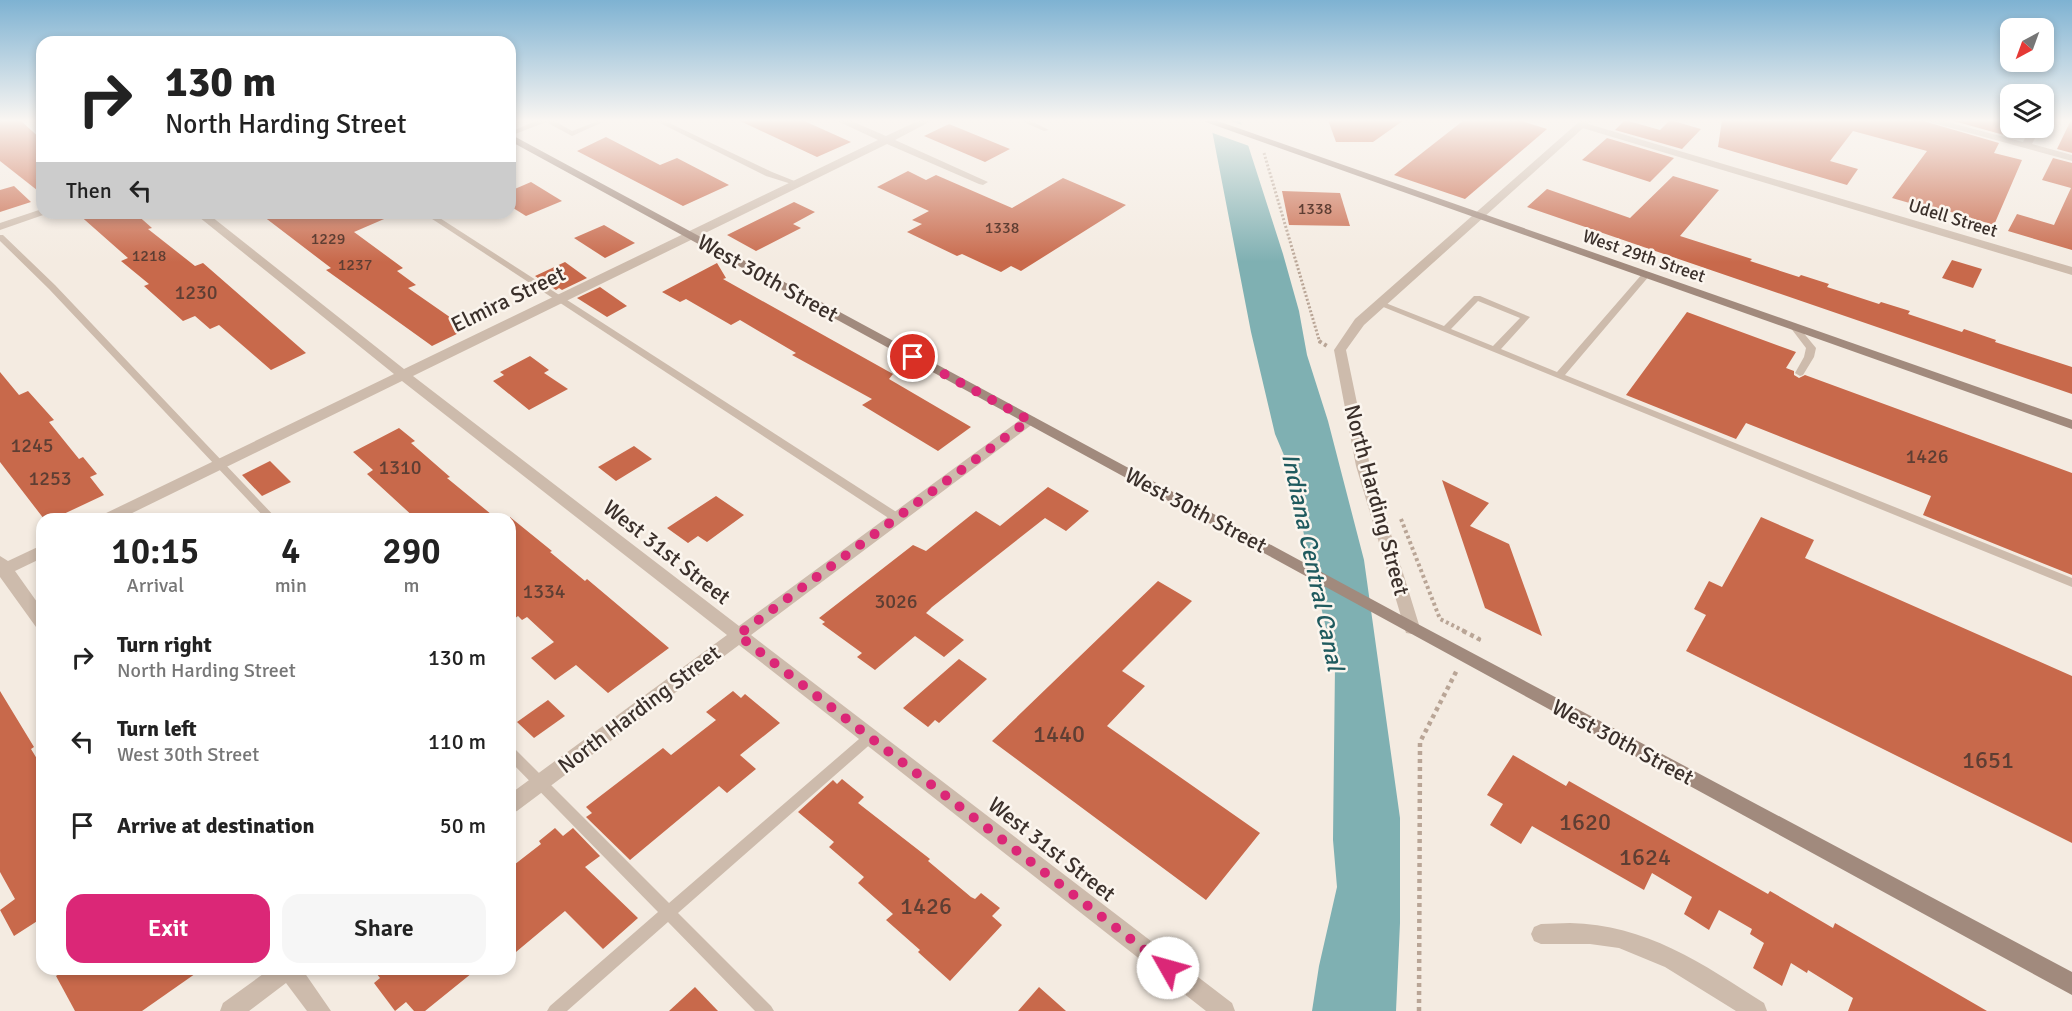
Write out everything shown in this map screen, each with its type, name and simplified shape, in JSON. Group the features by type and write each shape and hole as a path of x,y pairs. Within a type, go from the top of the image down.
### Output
{"main road":[{"name":"West 30th Street","path":"568,167 1393,618 2072,984"},
{"name":"West 29th Street","path":"1338,167 2072,425"}],"street":[{"name":"Elmira Street","path":"120,513 832,167"},
{"path":"949,167 983,182"},
{"name":"North Harding Street","path":"1412,628 1363,466 1340,350 1359,322 1535,167"},
{"name":"Udell Street","path":"1733,167 2072,271"},
{"path":"0,227 36,214"},
{"name":"West 31st Street","path":"208,219 403,375 1224,1011"},
{"name":"North Harding Street","path":"516,801 1029,420"},
{"path":"36,554 2,568 36,614"},
{"path":"1541,934 1592,934 1619,938 1637,944 1673,960 1756,1011"},
{"path":"231,1011 281,975"},
{"path":"293,975 320,1011"}],"lane":[{"path":"755,167 798,184"},
{"path":"436,219 897,518"},
{"path":"0,237 52,287 266,513"},
{"path":"1559,376 1646,275"},
{"path":"1445,330 1477,298 1526,317 1495,350"},
{"path":"1380,304 2072,583"},
{"path":"1794,327 1811,348 1800,373"},
{"path":"555,1011 870,737"},
{"path":"516,759 766,1011"}],"path":[{"path":"1419,1011 1420,742 1456,671"}],"water":[{"name":"Indiana Central Canal","path":"1219,167 1255,167 1299,311 1307,355 1328,421 1364,560 1400,818 1400,923 1396,1011 1312,1011 1319,966 1337,887 1333,840 1335,666 1304,535 1294,479 1275,434 1251,332"}],"building":[{"path":"8,167 36,167 36,189"},
{"path":"608,167 695,167 729,185 683,206"},
{"path":"1404,167 1502,167 1465,199 1394,175"},
{"path":"1604,167 1665,167 1650,182"},
{"path":"1787,167 1858,169 1847,185"},
{"path":"1915,167 2019,167 1994,225 1921,203 1920,206 1892,198"},
{"path":"2048,167 2072,167 2072,250 2008,231 2017,214 2054,225 2071,188 2042,180"},
{"path":"908,171 926,180 936,175 1012,208 1063,178 1126,205 1021,271 1011,266 1001,272 962,254 957,256 907,232 922,224 912,220 929,211 877,187"},
{"path":"1673,176 1719,190 1680,236 1799,277 1801,275 1829,284 1827,287 1879,304 1881,302 1910,311 1908,314 1962,332 1964,329 1996,340 1995,342 2072,367 2072,394 1527,207 1547,189 1630,218"},
{"path":"531,182 562,201 526,216 516,210 516,188"},
{"path":"14,186 31,202 0,212 0,190"},
{"path":"1282,191 1340,193 1350,226 1289,225"},
{"path":"794,202 815,212 793,224 801,228 756,251 727,235"},
{"path":"84,219 142,219 152,228 148,229 195,266 203,263 306,353 271,370 219,325 210,329 195,316 183,321 144,286 149,284 121,261 128,258"},
{"path":"267,219 384,219 354,232 403,268 397,271 416,285 408,288 467,329 432,346 326,270 331,268"},
{"path":"604,225 635,243 605,258 574,238"},
{"path":"1952,260 1982,269 1973,288 1942,278"},
{"path":"565,262 587,278 562,290 559,288 556,290 535,276"},
{"path":"717,263 726,278 723,279 893,374 889,379 971,427 938,451 862,405 872,399 792,355 796,353 740,320 731,325 686,299 680,302 662,292"},
{"path":"600,287 627,306 607,317 577,298"},
{"path":"1687,312 1796,352 1786,368 1794,371 1794,375 1799,378 1805,375 2072,473 2072,575 1923,515 1931,496 1746,423 1736,439 1626,395"},
{"path":"530,356 549,370 544,373 568,389 529,410 493,381 504,375 500,372"},
{"path":"0,372 19,395 28,391 54,420 49,422 79,459 83,457 97,474 90,477 104,495 66,513 39,513 0,462"},
{"path":"399,428 415,441 411,443 450,477 447,478 490,513 409,513 367,474 373,470 353,452"},
{"path":"634,446 652,459 616,481 598,467"},
{"path":"270,461 291,482 262,496 242,475"},
{"path":"1442,480 1489,503 1470,526 1509,544 1542,636 1485,608"},
{"path":"1048,487 1089,511 1066,531 1045,518 926,613 964,640 944,657 915,636 875,670 857,657 862,653 822,624 825,622 819,618 913,545 926,551 976,511 1000,526"},
{"path":"716,496 744,515 707,542 698,536 688,543 667,528"},
{"path":"1761,517 1814,540 1805,558 2072,676 2072,843 1686,651 1706,615 1694,609 1709,581 1722,587"},
{"path":"516,522 669,648 608,693 576,665 555,680 531,658 554,642 527,617 522,620 518,616 516,618"},
{"path":"1158,581 1192,601 1122,671 1145,686 1107,726 1260,833 1206,900 992,741"},
{"path":"959,659 987,679 939,723 935,720 928,727 903,708"},
{"path":"0,691 34,747 31,749 36,757 36,922 14,936 0,910 15,899 0,872"},
{"path":"733,691 741,698 745,694 780,723 740,755 756,769 727,793 719,786 630,860 586,817 592,813 586,807 663,748 671,755 716,720 706,712"},
{"path":"548,700 565,716 534,738 517,722"},
{"path":"1513,755 1566,786 1569,781 1768,894 1770,891 1833,928 1835,923 1987,1011 1848,1011 1853,998 1808,970 1807,973 1791,963 1782,986 1753,968 1764,943 1750,934 1752,929 1719,910 1709,930 1684,914 1692,897 1652,873 1644,890 1532,826 1521,844 1490,825 1503,804 1487,795"},
{"path":"842,779 864,797 858,803 930,859 928,861 971,897 975,899 981,893 1000,908 992,916 1002,925 950,981 886,920 893,914 858,883 864,877 829,847 834,842 798,812 833,780 837,784"},
{"path":"555,828 563,836 573,828 600,856 585,867 638,918 603,949 565,911 516,952 516,863 541,844 539,841"},
{"path":"193,975 142,1011 75,1011 56,976"},
{"path":"378,975 470,975 425,1011 414,1011 406,1002 395,1011 374,983 380,978"},
{"path":"695,987 718,1011 669,1011"},
{"path":"1039,987 1066,1011 1018,1011"}],"route":[{"path":"913,357 1029,420 738,635 1168,968"}]}
